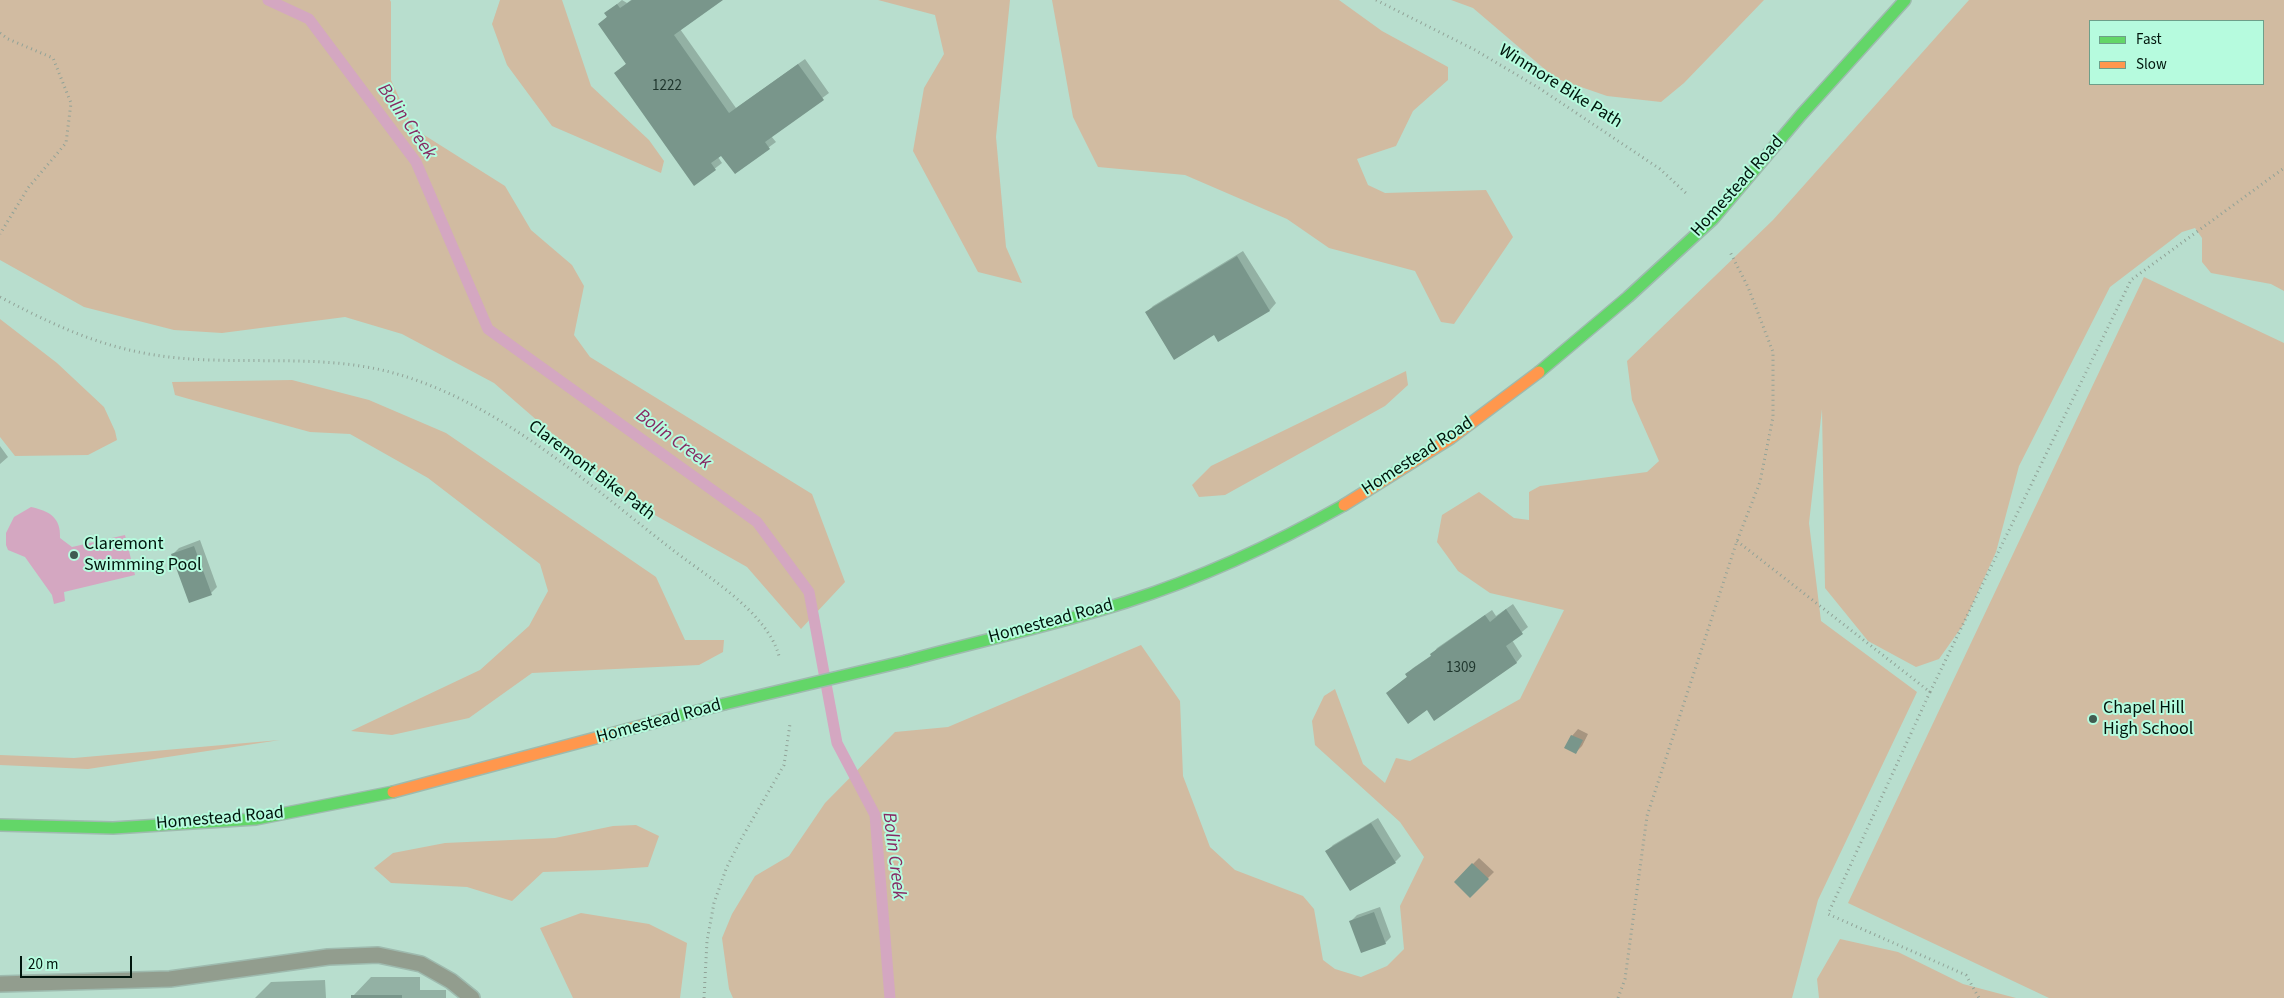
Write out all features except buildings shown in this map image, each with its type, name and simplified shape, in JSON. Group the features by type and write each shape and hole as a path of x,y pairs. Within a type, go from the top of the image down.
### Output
{"main road":[{"name":"Homestead Road","path":"0,825 113,828 256,819 392,792 724,704 906,661 1126,602 1204,573 1293,534 1364,493 1451,438 1542,370 1628,297 1713,219 1801,115 1905,0"}],"lane":[{"path":"0,984 170,979 328,957 378,955 421,964 451,981 472,998"}],"path":[{"name":"Winmore Bike Path","path":"1376,0 1474,50 1539,88 1660,169 1713,219 1748,287 1773,352 1771,426 1760,482 1737,541 1647,816 1625,979 1618,998"},
{"path":"0,33 8,39 53,58 71,103 66,142 28,188 0,234"},
{"path":"1979,998 1966,975 1828,914 1930,692 2131,280 2284,168"},
{"name":"Claremont Bike Path","path":"0,297 62,329 127,351 210,360 310,360 390,372 438,389 500,420 548,453 733,596 764,627 778,653 780,661"},
{"path":"1737,541 1930,692"},
{"path":"704,998 707,941 714,903 726,869 740,841 784,765 790,721"}],"shaded area":[{"path":"0,0 390,0 391,80 413,128 505,186 531,230 572,265 584,286 574,335 590,357 812,494 845,582 801,629 747,567 630,501 494,383 402,334 345,317 222,333 174,330 84,307 0,260"},
{"path":"500,0 562,0 591,86 649,140 664,161 661,173 552,126 507,65 492,24"},
{"path":"878,0 1010,0 996,137 1006,247 1022,283 978,272 913,151 924,88 944,54 935,15"},
{"path":"1052,0 1339,0 1382,31 1448,67 1448,80 1413,111 1396,146 1357,159 1368,185 1385,193 1486,190 1513,237 1454,324 1441,322 1415,271 1329,248 1287,219 1185,175 1098,167 1073,117"},
{"path":"1451,0 1764,0 1684,83 1661,102 1607,96 1555,78 1473,8"},
{"path":"1969,0 2284,0 2284,291 2271,284 2211,273 2202,262 2202,238 2195,228 2182,232 2110,287 2019,466 1996,552 1963,625 1939,659 1916,667 1868,641 1825,588 1822,409 1809,523 1821,621 1917,692 1818,900 1792,998 733,998 729,989 722,938 732,914 755,876 789,856 825,803 895,732 948,727 1141,645 1180,701 1183,776 1210,847 1235,870 1303,896 1314,909 1323,960 1335,969 1361,977 1387,966 1404,949 1400,906 1424,857 1400,822 1315,745 1312,721 1324,696 1335,689 1363,764 1385,783 1396,758 1410,761 1520,699 1564,610 1490,593 1458,571 1437,542 1442,515 1479,492 1514,518 1529,520 1529,492 1540,486 1647,472 1659,461 1632,400 1627,361 1773,220"},
{"name":"Chapel Hill High School","path":"2144,277 2284,343 2284,998 2049,998 1848,903"},
{"path":"0,319 57,363 104,407 117,440 88,455 15,456 0,437"},
{"path":"1406,371 1408,385 1385,406 1225,495 1199,497 1192,485 1211,466"},
{"path":"292,380 369,400 446,433 656,577 685,640 724,640 723,652 699,665 532,673 469,718 392,735 351,731 480,670 529,626 548,591 540,564 428,478 350,434 310,432 175,395 172,382"},
{"name":"Claremont Swimming Pool","path":"31,507 53,516 59,525 60,538 72,547 125,535 135,575 64,592 65,601 54,604 52,595 25,557 8,550 6,545 6,533 14,517"},
{"path":"280,740 88,769 0,765 0,755 74,758"},
{"path":"636,825 659,836 648,867 543,872 512,901 467,887 391,883 374,868 393,853 445,843 555,838 613,826"},
{"path":"581,913 649,924 687,943 680,998 573,998 540,928"},
{"path":"1840,939 1898,952 1963,984 2016,998 1819,998 1817,979"}],"waterway":[{"name":"Bolin Creek","path":"268,0 309,19 416,162 488,329 757,522 809,592 837,743 875,815 890,998"}],"traffic: fast":[{"path":"1539,372 1628,297 1713,219 1801,115 1905,0"},
{"path":"906,661 1072,618 1154,593 1237,559 1344,505"},
{"path":"724,704 906,661"},
{"path":"663,720 724,704"},
{"path":"0,825 113,828 256,819 393,792"}],"traffic: slow":[{"path":"1344,505 1451,438 1539,372"},
{"path":"393,792 663,720"}],"place":[{"name":"Claremont Swimming Pool","path":"74,555"},
{"name":"Chapel Hill High School","path":"2093,719"}]}
